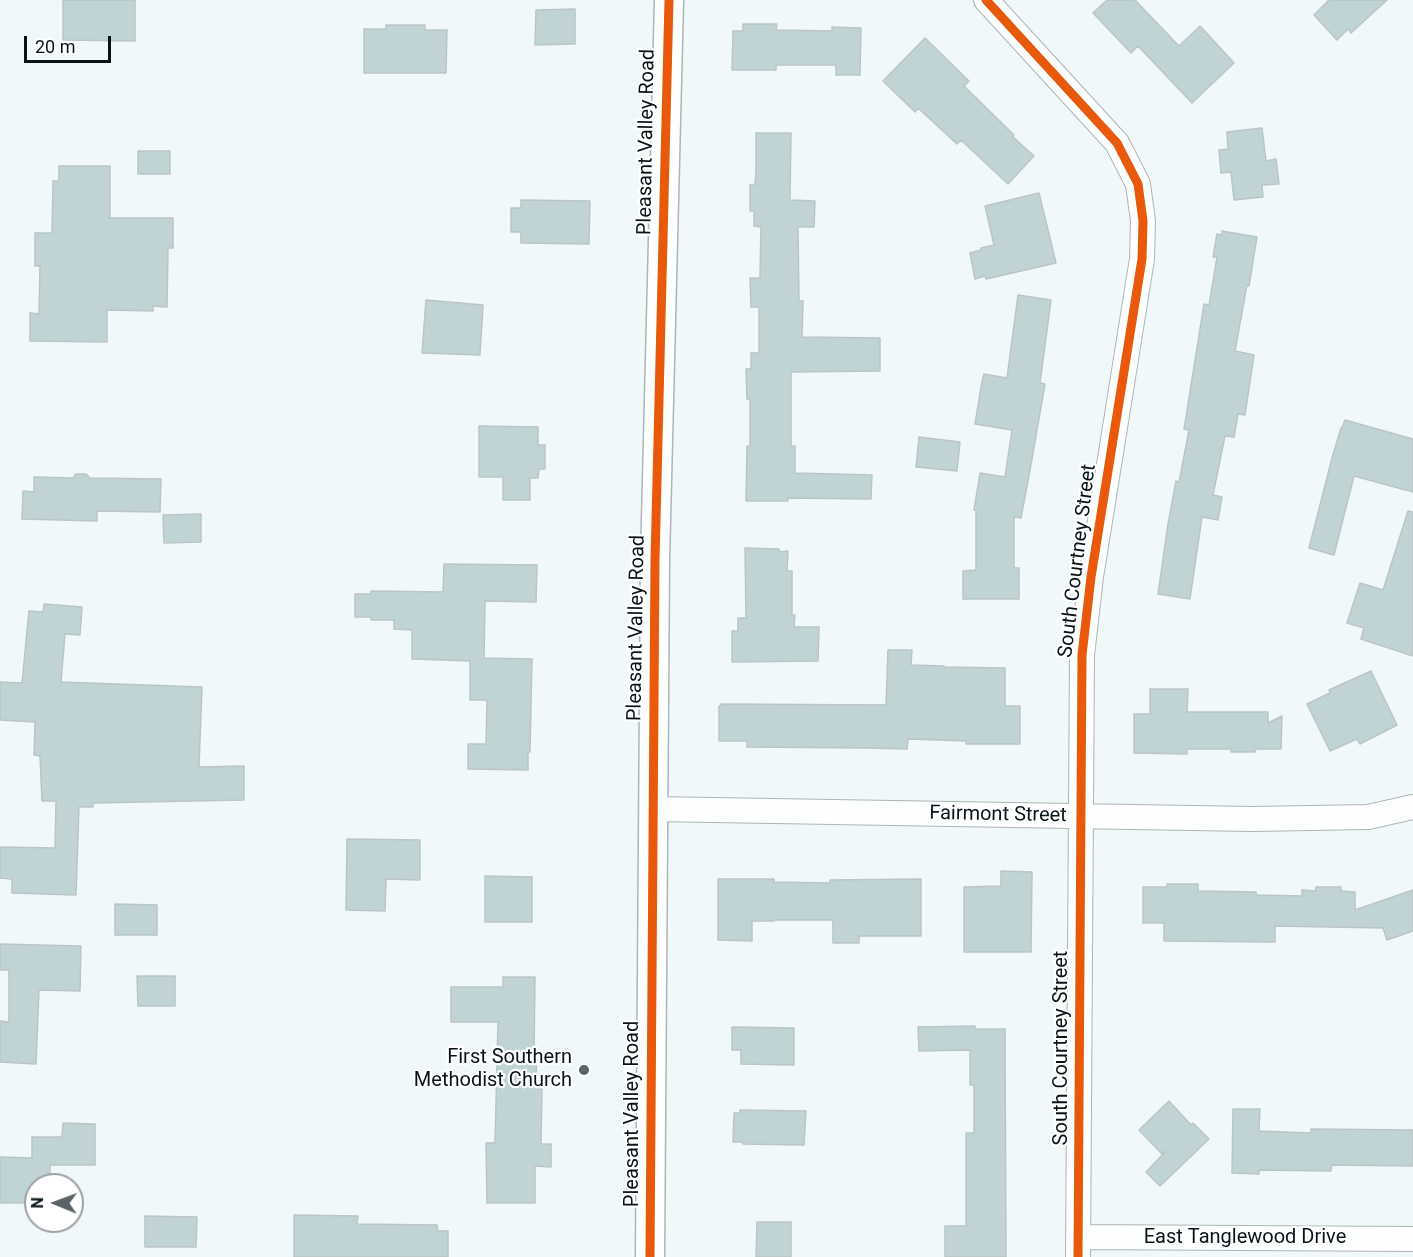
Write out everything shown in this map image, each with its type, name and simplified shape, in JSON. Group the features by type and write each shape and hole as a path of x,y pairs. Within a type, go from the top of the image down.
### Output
{"street":[{"name":"Pleasant Valley Road","path":"650,1257 655,560 669,0"},
{"name":"South Courtney Street","path":"986,0 1117,143 1138,184 1143,221 1142,260 1091,578 1082,655 1078,1247"},
{"name":"Fairmont Street","path":"653,809 1252,819 1368,818 1413,807"},
{"name":"East Tanglewood Drive","path":"1078,1247 1413,1239"}],"building":[{"path":"63,0 135,0 135,41 63,40"},
{"path":"1107,0 1135,0 1179,46 1200,26 1234,63 1192,103 1138,46 1131,53 1093,13"},
{"path":"1329,0 1387,0 1351,33 1348,29 1337,40 1314,15"},
{"path":"575,9 575,44 535,45 536,10"},
{"path":"743,24 777,24 776,30 832,31 832,27 861,28 860,75 836,75 836,65 776,65 776,70 732,70 733,31 743,31"},
{"path":"386,25 425,25 425,30 447,30 446,73 364,73 364,29 386,29"},
{"path":"925,38 969,81 964,86 1034,156 1008,184 961,140 957,144 918,108 915,112 883,81"},
{"path":"1262,128 1266,161 1276,159 1279,184 1262,185 1263,197 1234,200 1231,172 1221,173 1219,150 1228,149 1227,132"},
{"path":"756,133 791,133 790,200 815,201 814,227 798,227 799,301 803,301 802,337 880,338 880,371 791,372 791,446 795,446 795,473 872,475 871,499 788,498 788,501 746,501 747,446 750,446 750,399 747,399 746,369 751,369 751,353 759,353 759,307 751,307 750,278 760,278 761,227 754,226 754,211 750,211 750,185 755,185"},
{"path":"138,151 170,151 170,174 138,174"},
{"path":"59,166 110,166 110,218 173,218 173,248 168,248 167,307 153,306 153,311 107,310 107,342 30,341 30,313 39,314 40,266 35,266 35,233 52,233 53,181 59,181"},
{"path":"1039,193 1056,263 986,279 985,276 975,279 970,253 994,245 985,206"},
{"path":"521,200 590,201 589,244 521,243 521,232 511,232 511,208 521,208"},
{"path":"1222,231 1257,237 1235,351 1254,355 1245,415 1238,414 1234,437 1225,436 1213,495 1222,497 1218,520 1202,517 1190,599 1158,594 1176,481 1179,482 1189,430 1184,429 1204,304 1209,305 1217,257 1213,257 1217,234 1222,235"},
{"path":"1018,295 1051,300 1040,383 1045,384 1021,518 1014,517 1014,568 1019,568 1019,599 963,599 963,571 976,570 976,510 974,510 980,473 1005,477 1012,430 975,424 981,387 984,374 1007,378"},
{"path":"426,300 483,305 480,355 422,353"},
{"path":"1345,420 1413,439 1413,492 1354,476 1334,555 1309,548 1332,458"},
{"path":"479,426 538,427 538,445 545,445 545,469 539,469 538,478 530,478 530,500 503,500 503,477 479,477"},
{"path":"919,437 960,442 957,471 916,467"},
{"path":"76,474 86,474 90,478 161,479 160,512 97,511 97,521 22,519 23,491 34,492 34,477 73,478"},
{"path":"1408,511 1413,512 1413,656 1361,639 1364,628 1347,623 1360,583 1383,590"},
{"path":"201,514 201,542 164,543 163,515"},
{"path":"745,548 788,551 787,571 792,571 794,627 819,627 818,661 732,662 732,631 738,631 738,618 746,618"},
{"path":"444,564 537,565 536,602 485,601 484,658 532,659 528,770 468,769 468,744 486,744 487,700 470,700 470,661 412,659 412,630 394,629 394,620 355,617 355,594 371,594 371,591 443,592"},
{"path":"44,604 82,607 80,635 65,634 61,682 202,687 199,767 244,766 244,800 93,803 93,807 79,807 76,895 12,893 12,879 0,878 0,847 55,848 56,801 42,801 40,756 34,755 35,722 0,720 0,682 22,683 29,611 43,612"},
{"path":"888,650 912,650 911,665 1005,668 1005,706 1020,706 1020,744 966,744 966,741 908,739 907,749 747,747 747,741 719,741 719,706 721,704 886,705"},
{"path":"1371,671 1397,725 1360,744 1357,739 1330,751 1307,704 1330,693 1329,690"},
{"path":"1150,689 1188,689 1187,712 1268,712 1268,723 1282,716 1281,749 1231,752 1231,749 1187,749 1187,754 1134,753 1134,714 1150,714"},
{"path":"347,839 420,840 420,880 386,879 385,911 346,910"},
{"path":"1001,871 1032,872 1031,952 964,952 964,887 1001,886"},
{"path":"485,876 532,877 532,922 485,922"},
{"path":"718,879 774,879 774,882 830,883 830,880 921,879 921,936 859,936 859,943 833,943 833,920 774,920 752,921 752,941 718,940"},
{"path":"1167,884 1198,884 1198,891 1302,896 1302,890 1316,891 1316,887 1341,887 1341,891 1355,892 1355,910 1413,890 1413,931 1387,940 1383,928 1275,926 1275,942 1164,941 1164,923 1143,923 1143,887 1167,887"},
{"path":"115,904 157,905 157,935 115,935"},
{"path":"0,944 81,946 80,991 39,990 36,1064 0,1062 0,1021 9,1022 9,970 0,970"},
{"path":"137,976 175,976 175,1006 138,1006"},
{"path":"503,977 535,977 534,1055 536,1055 537,1089 542,1089 541,1144 551,1144 551,1167 535,1166 535,1203 487,1203 486,1143 495,1143 498,1022 451,1022 451,987 503,987"},
{"path":"975,1026 975,1029 1005,1029 1006,1257 945,1257 945,1226 966,1226 966,1133 974,1133 974,1085 970,1085 970,1050 919,1051 918,1027"},
{"path":"732,1027 794,1028 794,1065 741,1064 741,1050 732,1050"},
{"path":"1169,1101 1191,1125 1193,1123 1209,1139 1160,1186 1146,1172 1166,1151 1162,1154 1139,1130"},
{"path":"1233,1109 1260,1109 1259,1131 1311,1133 1311,1129 1413,1130 1413,1166 1332,1165 1331,1171 1259,1170 1259,1174 1232,1173"},
{"path":"740,1110 806,1111 804,1145 733,1142 734,1113 740,1113"},
{"path":"63,1123 95,1124 95,1165 50,1165 50,1173 24,1173 24,1203 0,1203 0,1157 32,1158 32,1137 62,1137"},
{"path":"294,1215 358,1216 357,1224 437,1225 438,1231 448,1231 448,1257 294,1257"},
{"path":"145,1216 197,1217 196,1247 145,1247"},
{"path":"757,1222 791,1222 791,1257 756,1257"}],"cycle path":[{"path":"650,1257 655,560 669,0"},
{"path":"986,0 1117,143 1138,184 1143,221 1142,259 1091,577 1082,655 1078,1257"}],"place":[{"name":"First Southern Methodist Church","path":"584,1070"}]}
